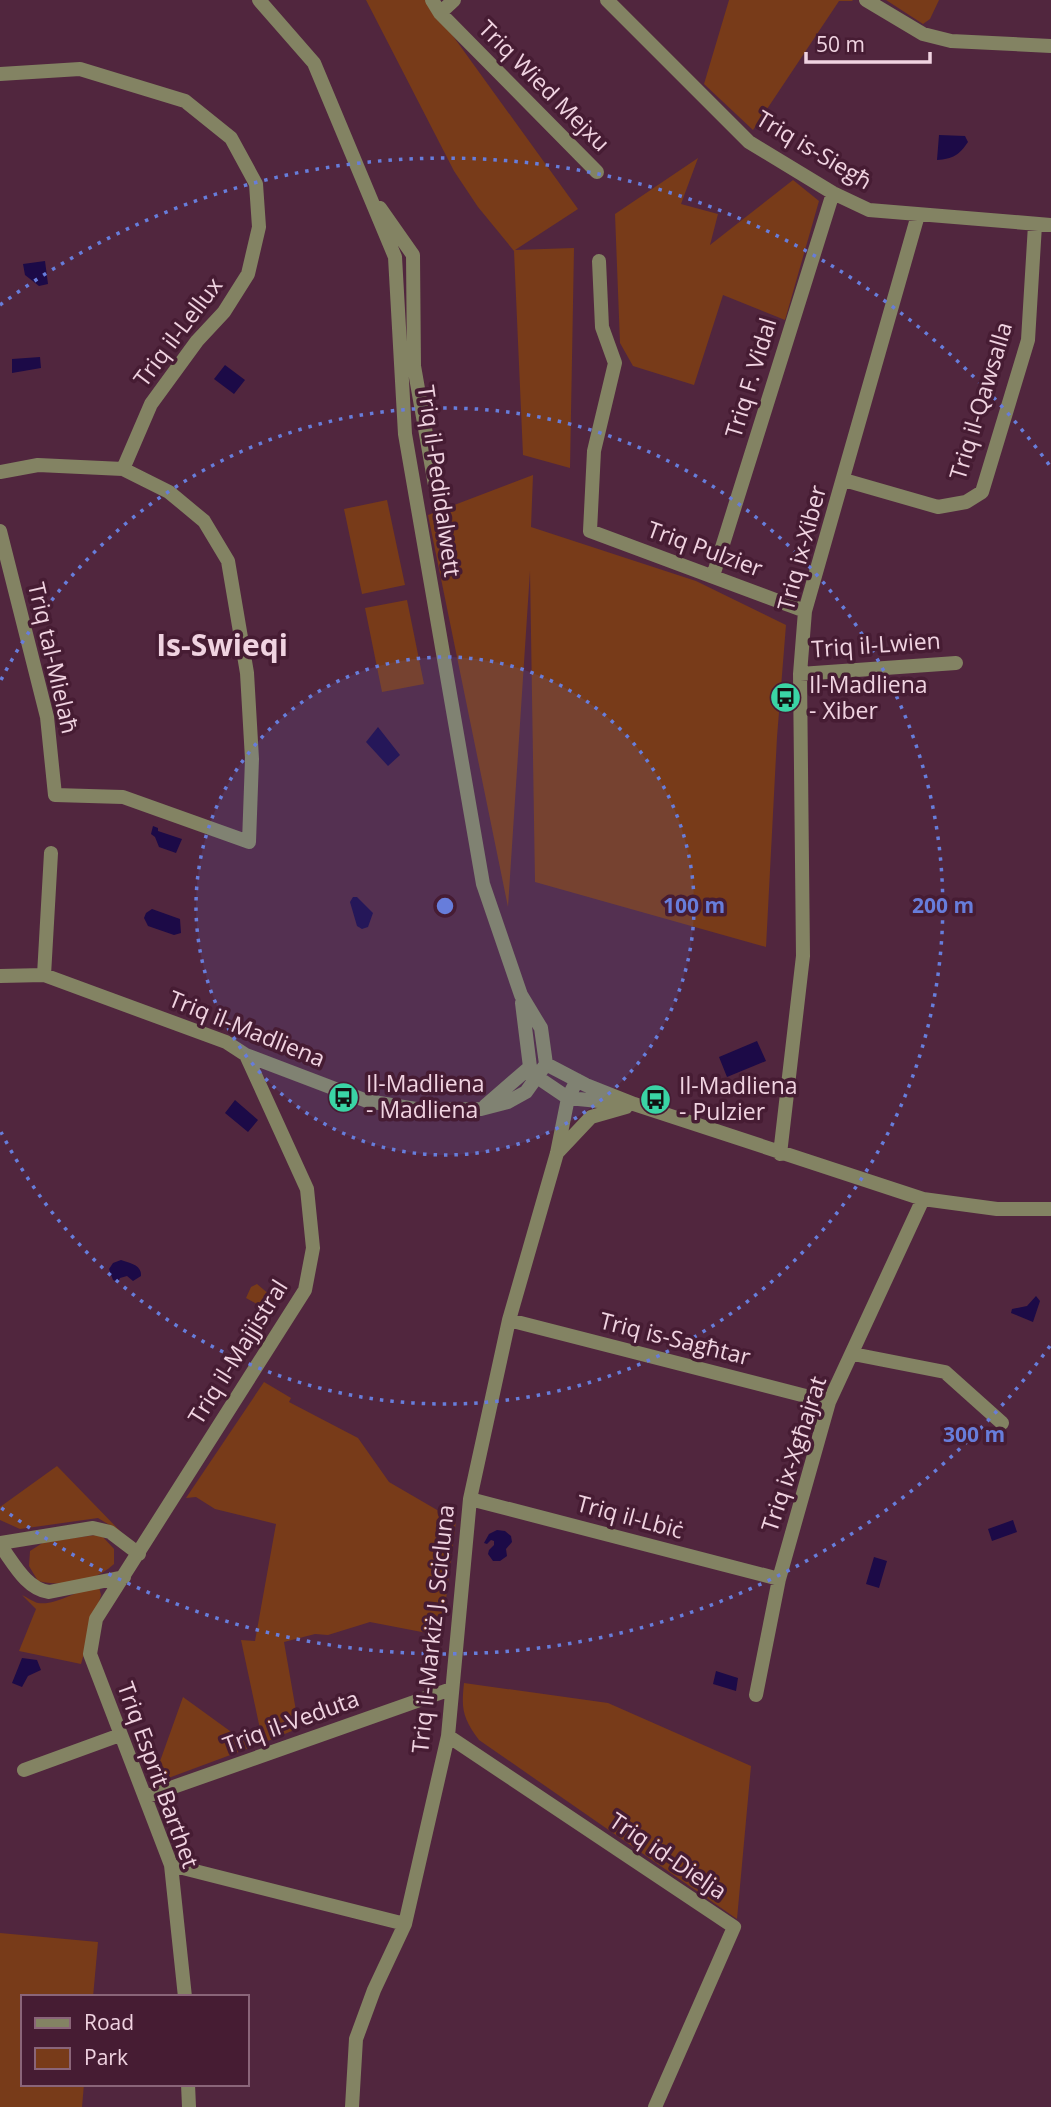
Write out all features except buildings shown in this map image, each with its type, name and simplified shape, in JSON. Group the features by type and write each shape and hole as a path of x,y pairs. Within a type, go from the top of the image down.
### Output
{"street":[{"name":"Triq il-Pedidalwett","path":"259,0 314,63 394,257 405,435 483,884 522,995 534,1072"},
{"path":"436,6 454,0"},
{"name":"Triq is-Siegħ","path":"607,0 749,142 833,193 869,210 1051,226"},
{"path":"866,0 923,34 951,41 1051,46"},
{"name":"Triq Wied Mejxu","path":"436,6 597,172"},
{"name":"Triq il-Lellux","path":"0,74 80,69 185,101 231,138 256,184 259,227 248,274 224,312 197,341 151,404 123,470"},
{"name":"Triq F. Vidal","path":"713,576 833,193"},
{"path":"370,195 413,255 414,366 435,485"},
{"name":"Triq ix-Xiber","path":"780,1154 803,956 800,674 805,611 918,215"},
{"name":"Triq il-Qawsalla","path":"844,480 938,507 966,502 982,492 1028,340 1035,225"},
{"name":"Triq Pulzier","path":"599,261 602,327 615,363 594,451 590,531 805,611"},
{"path":"0,472 38,465 123,470"},
{"name":"Triq tal-Mielaħ","path":"0,531 47,718 55,796 123,797 249,842 253,759 247,673 228,561 204,521 169,492 123,470"},
{"name":"Triq il-Lwien","path":"800,674 956,663"},
{"path":"44,975 51,853"},
{"name":"Triq il-Madliena","path":"0,976 44,975 226,1042 246,1055 368,1101 422,1110 481,1109 546,1064"},
{"name":"Triq il-Pedidalwett","path":"522,995 541,1028 546,1064"},
{"name":"Triq il-Majjistral","path":"90,1654 96,1619 305,1290 313,1248 307,1189 246,1055"},
{"path":"546,1064 578,1091 580,1128"},
{"path":"534,1072 578,1091 634,1104 923,1199 997,1209 1051,1209"},
{"name":"Triq il-Markiż J. Scicluna","path":"352,2107 356,2039 374,1990 405,1924 448,1737 470,1499 509,1320 557,1153 578,1091"},
{"name":"Triq il-Markiż J. Scicluna","path":"557,1153 591,1116 634,1104"},
{"name":"Triq ix-Xgħajrat","path":"756,1695 779,1579 829,1402 923,1199"},
{"name":"Triq is-Sagħtar","path":"509,1320 829,1402"},
{"path":"853,1354 945,1372 1002,1423"},
{"name":"Triq il-Lbiċ","path":"470,1499 779,1579"},
{"path":"124,1577 49,1592 41,1591 32,1586 0,1544 93,1528 110,1532 139,1554"},
{"name":"Triq Esprit Barthet","path":"90,1654 171,1865 185,1995"},
{"name":"Triq il-Veduta","path":"145,1797 451,1689"},
{"path":"24,1770 120,1735"},
{"name":"Triq id-Dielja","path":"448,1737 734,1927 655,2107"},
{"path":"171,1865 405,1924"},
{"path":"188,2086 189,2107"}],"green space":[{"path":"366,0 427,0 578,209 515,250 574,248 570,468 523,455 514,251 478,207 454,171"},
{"path":"729,0 853,1 839,1 753,130 704,84"},
{"path":"886,0 939,0 930,19 923,24"},
{"path":"698,158 681,204 718,214 710,245 793,180 819,201 785,320 723,295 694,385 633,366 620,343 615,214"},
{"path":"533,475 531,527 696,581 786,625 766,947 535,882 530,571 508,907 428,515"},
{"path":"387,500 405,585 362,594 344,509"},
{"path":"407,600 424,684 382,692 365,608"},
{"path":"257,1284 277,1301 271,1312 246,1298 251,1287"},
{"path":"264,1382 291,1398 289,1402 358,1438 389,1482 456,1521 442,1630 427,1633 370,1622 328,1635 315,1634 284,1642 299,1728 263,1743 241,1640 255,1641 276,1524 215,1509 196,1497 186,1498"},
{"path":"57,1466 121,1532 98,1518 20,1529 0,1520 0,1507"},
{"path":"96,1535 103,1537 114,1549 114,1564 107,1570 78,1582 38,1581 29,1566 30,1551 44,1542"},
{"path":"99,1587 101,1595 81,1664 19,1651 36,1609 22,1595 45,1603"},
{"path":"464,1683 608,1703 751,1766 737,1919 479,1740 464,1713"},
{"path":"183,1697 252,1747 163,1780 154,1778"},
{"path":"0,1933 98,1942 93,1995 21,1995 21,2086 84,2086 82,2107 0,2107"}],"shaded area":[{"path":"939,135 965,136 968,142 955,156 937,160"},
{"path":"45,261 48,284 39,286 25,275 23,264"},
{"path":"40,357 41,368 12,373 12,359"},
{"path":"225,365 245,380 234,394 214,379"},
{"path":"378,727 400,755 388,766 366,742"},
{"path":"153,826 158,828 158,831 182,839 176,853 159,847 151,834"},
{"path":"353,897 357,897 373,913 368,927 362,929 357,926 350,902"},
{"path":"152,909 180,919 181,933 174,935 148,926 144,918"},
{"path":"757,1041 766,1061 727,1077 719,1057"},
{"path":"235,1100 258,1120 248,1132 225,1113"},
{"path":"121,1260 137,1267 141,1276 133,1281 127,1276 120,1278 118,1282 113,1280 109,1269 113,1263"},
{"path":"1036,1296 1040,1301 1033,1322 1011,1313 1012,1309 1027,1306"},
{"path":"1013,1520 1017,1532 992,1541 988,1529"},
{"path":"497,1530 505,1531 511,1536 512,1542 506,1549 507,1556 500,1561 493,1561 488,1554 494,1541 484,1543 489,1534"},
{"path":"874,1557 887,1561 879,1588 866,1584"},
{"path":"22,1658 37,1660 41,1670 28,1676 22,1687 12,1683"},
{"path":"716,1671 738,1678 736,1691 713,1684"}],"place":[{"name":"Il-Madliena - Xiber","path":"786,698"},
{"name":"Il-Madliena - Madliena","path":"343,1097"},
{"name":"Il-Madliena - Pulzier","path":"656,1099"}],"district":[{"name":"Is-Swieqi","path":"222,646"}]}
